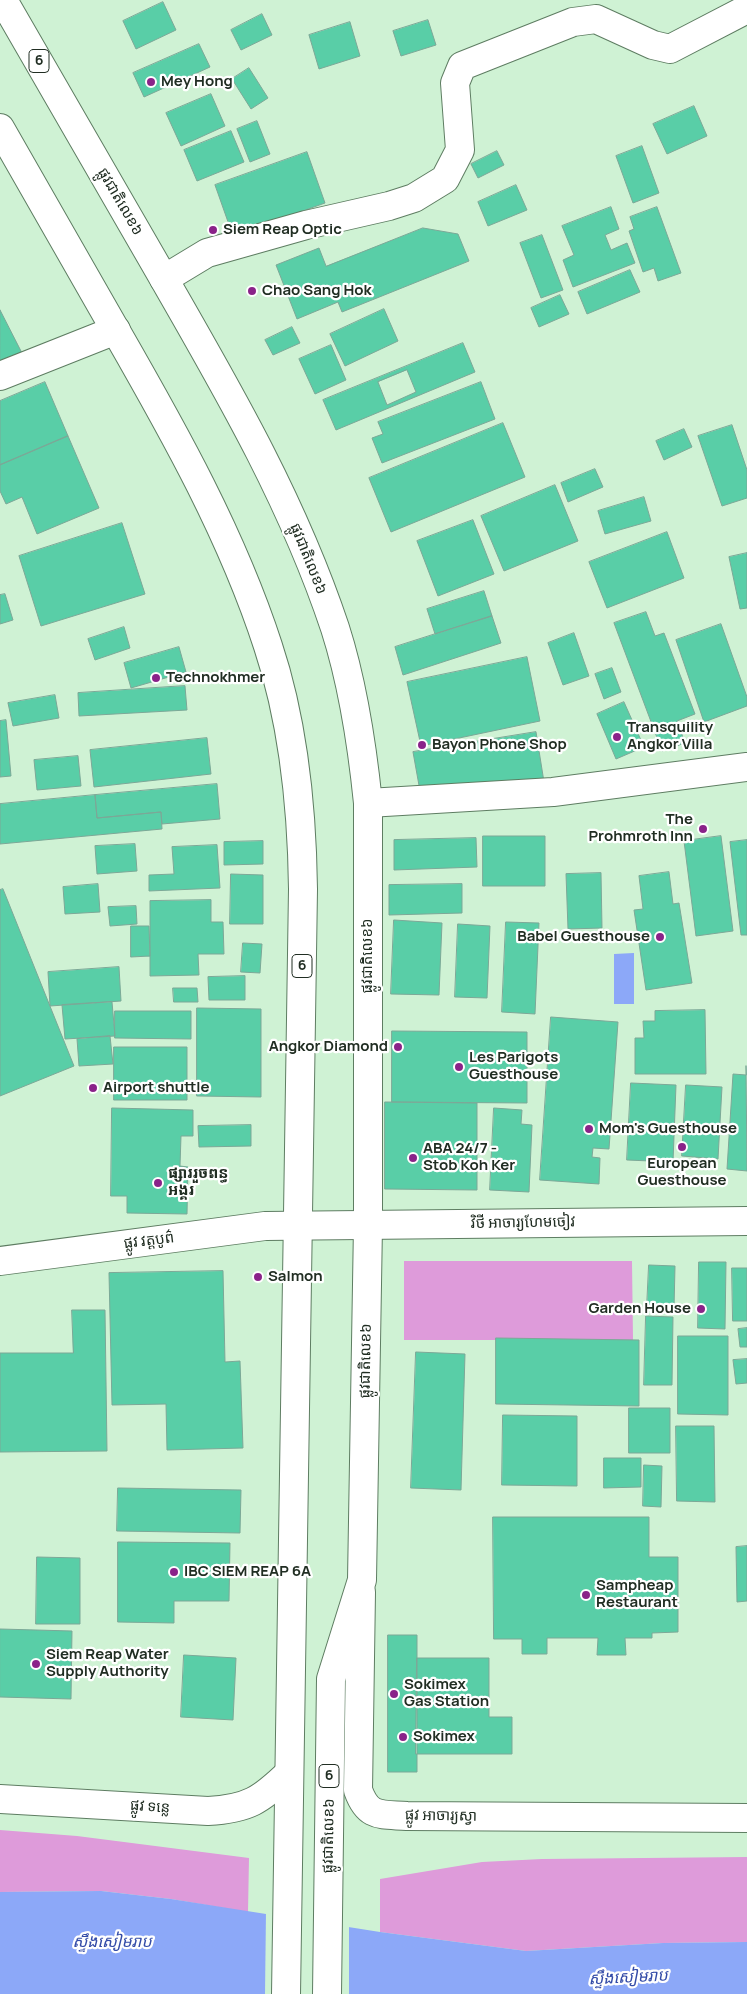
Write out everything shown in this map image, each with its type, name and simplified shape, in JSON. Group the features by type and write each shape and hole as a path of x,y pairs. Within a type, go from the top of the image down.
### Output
{"main road":[{"name":"ផ្លូវជាតិលេខ៦","path":"3,0 164,279 270,469 305,547 335,629 352,693 364,758 368,803 368,1226 362,1580 331,1679 327,1994"},
{"path":"164,279 207,253 306,225 389,206 414,198 445,179 460,150 455,83 462,66 573,22 596,19 653,45 670,48 747,9"},
{"name":"6","path":"0,128 173,430 216,517 268,646 284,708 295,768 303,843 286,1994"},
{"path":"0,376 116,330"},
{"path":"368,803 553,792 747,767"},
{"name":"វិថី អាចារ្យហែមចៀវ","path":"298,1225 368,1226 747,1221"},
{"name":"ផ្លូវ វត្តបូព៌","path":"0,1261 265,1226 298,1225"},
{"name":"ផ្លូវ អាចារ្យស្វា","path":"362,1580 358,1790 363,1805 376,1814 747,1818"},
{"name":"ផ្លូវ ទន្លេ","path":"0,1799 208,1811 233,1810 266,1795 289,1773"}],"shaded area":[{"path":"404,1261 632,1261 633,1340 404,1340"},
{"path":"0,1830 77,1836 249,1858 248,1912 171,1899 101,1891 0,1892"},
{"path":"747,1857 747,1942 663,1943 526,1951 380,1932 380,1879 482,1862 542,1859"}],"water":[{"path":"634,953 634,1004 614,1004 614,954"},
{"name":"ស្ទឹងសៀមរាប","path":"101,1891 171,1899 380,1932 526,1951 663,1943 747,1942 747,1994 0,1994 0,1892"}],"pier":[{"path":"266,1912 349,1925 349,1994 265,1994"}],"building":[{"path":"163,2 176,30 136,49 123,21"},
{"path":"262,14 272,35 241,50 231,30"},
{"path":"428,20 436,45 401,56 393,31"},
{"path":"350,22 360,56 319,69 309,35"},
{"path":"199,44 210,67 144,97 133,73"},
{"path":"249,68 268,98 251,109 232,79"},
{"path":"211,94 225,126 181,146 166,113"},
{"path":"694,106 707,136 667,154 653,124"},
{"path":"257,121 270,154 250,162 237,129"},
{"path":"231,131 244,162 197,181 184,150"},
{"path":"642,146 659,193 633,203 616,156"},
{"path":"497,151 504,165 478,178 471,164"},
{"path":"307,152 325,203 233,236 215,185"},
{"path":"516,185 527,210 488,226 478,202"},
{"path":"611,207 619,229 605,235 611,250 627,243 635,263 573,287 563,260 574,255 562,226"},
{"path":"657,207 681,273 658,281 654,268 643,272 629,231 634,229 630,217"},
{"path":"423,228 458,234 469,261 342,312 338,302 297,319 276,265 319,248 326,266"},
{"path":"542,235 563,290 541,298 520,243"},
{"path":"630,270 640,292 587,314 578,292"},
{"path":"560,295 569,314 539,327 531,308"},
{"path":"384,309 398,341 345,366 330,334"},
{"path":"0,310 24,357 0,369"},
{"path":"292,327 300,343 273,355 265,340"},
{"path":"463,343 475,372 336,430 323,400","holes":["407,370 416,392 387,405 378,382"]},
{"path":"331,345 346,380 315,394 299,359"},
{"path":"45,382 68,436 0,465 0,401"},
{"path":"481,382 495,419 382,463 372,438 383,434 378,422"},
{"path":"503,423 525,477 391,532 369,478"},
{"path":"732,425 747,470 747,498 722,506 698,436"},
{"path":"684,429 692,447 664,460 656,441"},
{"path":"68,436 99,508 37,534 22,497 6,504 0,491 0,465"},
{"path":"595,469 603,487 568,502 561,483"},
{"path":"555,485 578,541 504,571 481,516"},
{"path":"644,497 651,521 605,534 598,511"},
{"path":"473,520 494,574 438,596 417,541"},
{"path":"122,523 145,594 41,626 19,556"},
{"path":"667,532 684,578 607,608 589,562"},
{"path":"747,553 747,608 740,609 729,557"},
{"path":"484,591 492,616 435,634 427,609"},
{"path":"5,594 13,620 0,624 0,595"},
{"path":"646,612 655,636 664,633 695,714 677,721 685,743 662,751 614,623"},
{"path":"492,616 501,643 403,675 395,647"},
{"path":"721,624 747,697 747,706 704,722 676,640"},
{"path":"124,627 130,648 95,660 88,639"},
{"path":"574,633 589,676 563,685 548,643"},
{"path":"179,647 186,672 131,688 124,663"},
{"path":"527,657 540,721 421,746 407,682"},
{"path":"612,668 621,692 604,699 595,674"},
{"path":"185,686 187,710 79,716 78,693"},
{"path":"55,695 59,718 13,726 8,703"},
{"path":"624,702 644,747 616,759 597,714"},
{"path":"6,720 11,776 0,777 0,721"},
{"path":"536,732 544,782 420,791 413,752"},
{"path":"207,738 211,774 94,787 90,750"},
{"path":"78,756 81,786 37,790 34,760"},
{"path":"217,784 220,819 162,824 161,812 97,818 95,795"},
{"path":"95,795 97,818 161,812 162,829 0,844 0,804"},
{"path":"483,836 545,836 545,886 483,886"},
{"path":"721,836 733,931 696,936 684,841"},
{"path":"476,838 477,867 394,870 394,840"},
{"path":"747,840 747,935 741,935 730,842"},
{"path":"263,841 263,864 224,865 224,842"},
{"path":"135,844 137,871 97,874 95,846"},
{"path":"217,845 220,888 149,891 149,875 174,874 172,847"},
{"path":"669,872 673,904 679,903 692,983 646,990 634,910 643,909 639,876"},
{"path":"601,873 602,928 568,929 566,874"},
{"path":"231,874 263,875 263,924 230,924"},
{"path":"98,884 100,912 65,914 63,887"},
{"path":"462,884 462,913 389,915 389,885"},
{"path":"3,889 74,1066 0,1096 0,890"},
{"path":"211,900 211,922 223,922 224,954 198,954 199,975 150,976 150,901"},
{"path":"136,906 137,924 110,926 108,907"},
{"path":"394,920 442,923 439,995 391,994"},
{"path":"506,922 539,923 535,1014 502,1012"},
{"path":"458,924 490,926 487,998 455,997"},
{"path":"131,926 149,926 150,956 131,957"},
{"path":"243,943 262,944 260,973 241,972"},
{"path":"119,967 121,1001 50,1006 48,972"},
{"path":"245,976 245,1000 209,1000 208,977"},
{"path":"173,988 197,988 198,1002 174,1002"},
{"path":"112,1002 115,1036 65,1039 62,1005"},
{"path":"197,1008 261,1009 261,1097 197,1096"},
{"path":"705,1010 706,1074 635,1074 635,1038 644,1038 643,1021 655,1021 655,1011"},
{"path":"115,1011 191,1011 191,1039 115,1038"},
{"path":"551,1017 618,1022 609,1149 593,1148 592,1157 600,1158 599,1184 540,1180"},
{"name":"Les Parigots Guesthouse","path":"392,1031 527,1032 527,1103 392,1102"},
{"path":"110,1036 113,1064 79,1066 77,1039"},
{"path":"114,1047 187,1047 187,1100 114,1100"},
{"path":"746,1066 747,1171 727,1169 733,1074 746,1075"},
{"path":"631,1083 676,1085 673,1162 627,1160"},
{"path":"686,1085 722,1087 718,1159 682,1156"},
{"path":"385,1102 477,1103 477,1190 385,1189"},
{"path":"112,1108 193,1110 193,1136 181,1136 180,1166 188,1167 187,1214 127,1213 127,1196 111,1196"},
{"path":"494,1108 522,1110 521,1124 532,1125 529,1192 490,1190"},
{"path":"251,1125 251,1146 199,1147 198,1126"},
{"path":"699,1262 726,1262 725,1329 698,1328"},
{"path":"649,1265 675,1266 674,1309 647,1307"},
{"path":"732,1268 747,1268 747,1321 733,1321"},
{"path":"223,1271 225,1362 240,1361 243,1448 167,1450 166,1404 112,1405 109,1273"},
{"path":"72,1310 105,1310 107,1451 0,1452 0,1353 73,1353"},
{"path":"646,1316 673,1317 672,1385 644,1385"},
{"path":"747,1328 747,1347 740,1347 738,1329"},
{"path":"678,1336 728,1336 728,1415 678,1414"},
{"path":"496,1338 639,1340 639,1406 496,1404"},
{"path":"416,1352 465,1354 461,1490 411,1488"},
{"path":"747,1359 747,1383 736,1384 733,1360"},
{"path":"629,1408 670,1408 670,1453 629,1453"},
{"path":"503,1415 577,1416 577,1486 502,1485"},
{"path":"676,1426 714,1426 715,1502 677,1501"},
{"path":"604,1458 641,1458 641,1487 604,1488"},
{"path":"644,1465 662,1466 661,1507 643,1506"},
{"path":"118,1488 241,1490 240,1533 117,1531"},
{"name":"Sampheap Restaurant","path":"493,1517 649,1517 649,1557 678,1557 678,1632 652,1633 652,1638 625,1638 626,1655 597,1655 598,1638 547,1638 547,1654 522,1654 522,1639 494,1639"},
{"name":"IBC SIEM REAP 6A","path":"118,1542 230,1543 229,1601 174,1601 174,1623 118,1622"},
{"path":"747,1546 747,1601 737,1602 736,1547"},
{"path":"37,1557 80,1558 80,1624 36,1624"},
{"name":"Siem Reap Water Supply Authority","path":"0,1629 72,1631 71,1699 0,1697"},
{"path":"388,1635 417,1635 417,1772 388,1772"},
{"path":"184,1655 236,1658 233,1720 181,1717"},
{"path":"417,1658 489,1658 489,1717 512,1717 512,1754 416,1754"}],"place":[{"name":"Mey Hong","path":"151,82"},
{"name":"Siem Reap Optic","path":"213,230"},
{"name":"Chao Sang Hok","path":"252,291"},
{"name":"Technokhmer","path":"156,678"},
{"name":"Transquility Angkor Villa","path":"617,737"},
{"name":"Bayon Phone Shop","path":"422,745"},
{"name":"The Prohmroth Inn","path":"703,829"},
{"name":"Babel Guesthouse","path":"660,937"},
{"name":"Angkor Diamond","path":"398,1047"},
{"name":"Les Parigots Guesthouse","path":"459,1067"},
{"name":"Airport shuttle","path":"93,1088"},
{"name":"Mom's Guesthouse","path":"589,1129"},
{"name":"European Guesthouse","path":"682,1147"},
{"name":"ABA 24/7 - Stob Koh Ker","path":"413,1158"},
{"name":"ផ្សាររួចពន្ធ អង្គរ","path":"158,1183"},
{"name":"Salmon","path":"258,1277"},
{"name":"Garden House","path":"701,1309"},
{"name":"IBC SIEM REAP 6A","path":"174,1572"},
{"name":"Sampheap Restaurant","path":"586,1595"},
{"name":"Siem Reap Water Supply Authority","path":"36,1664"},
{"name":"Sokimex Gas Station","path":"394,1694"},
{"name":"Sokimex","path":"403,1737"}]}
